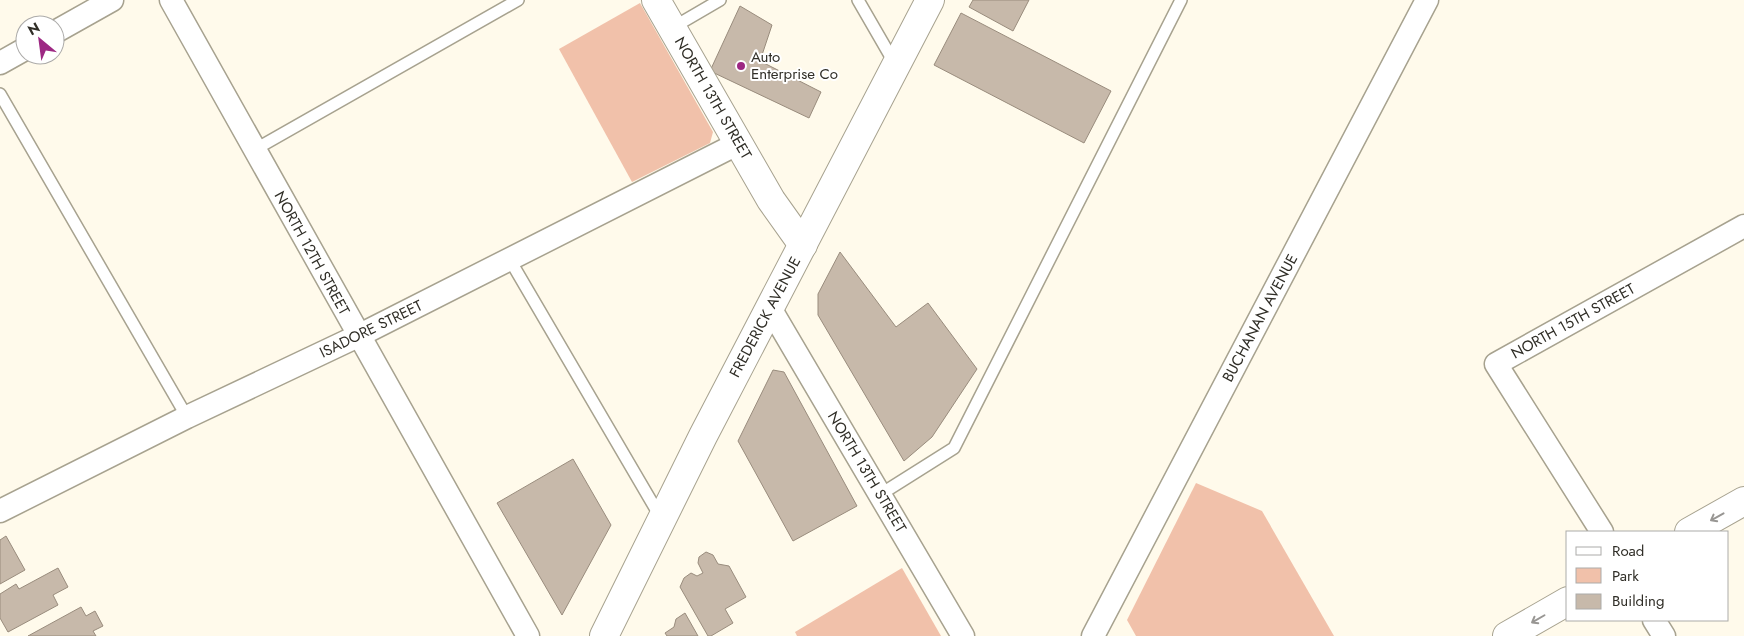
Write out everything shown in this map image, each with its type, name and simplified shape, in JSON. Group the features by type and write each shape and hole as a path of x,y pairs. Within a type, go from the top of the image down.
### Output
{"main road":[{"name":"NORTH 13TH STREET","path":"656,0 771,200 803,245"},
{"name":"FREDERICK AVENUE","path":"604,636 770,308 930,0"},
{"path":"1691,531 1744,501"},
{"path":"1508,636 1566,602"}],"street":[{"path":"65,26 112,0"},
{"name":"NORTH 12TH STREET","path":"170,0 528,636"},
{"name":"BUCHANAN AVENUE","path":"1093,636 1426,0"},
{"path":"0,63 15,55"},
{"name":"ISADORE STREET","path":"0,511 187,417 358,336 739,143"},
{"name":"NORTH 15TH STREET","path":"1601,531 1496,364 1744,226"},
{"name":"NORTH 13TH STREET","path":"770,308 963,636"},
{"path":"1655,621 1664,636"}],"lane":[{"path":"254,150 518,0"},
{"path":"672,28 720,0"},
{"path":"858,0 896,66"},
{"path":"881,494 954,448 1181,0"},
{"path":"0,94 187,417"},
{"path":"510,260 662,519"}],"green space":[{"path":"640,3 713,132 710,143 632,182 559,49"},
{"path":"1196,483 1262,511 1334,636 1136,636 1127,620"},
{"path":"902,568 941,636 797,636 795,632"}],"building":[{"path":"973,0 1029,0 1013,31 969,7"},
{"name":"Auto Enterprise Co","path":"740,6 772,25 760,61 821,92 809,118 710,71"},
{"path":"961,13 1111,91 1084,143 934,65"},
{"path":"840,252 896,327 928,303 977,369 932,437 904,461 818,315 818,294"},
{"path":"773,370 784,372 857,506 793,541 738,441"},
{"path":"573,459 611,525 562,615 497,503"},
{"path":"6,536 25,570 0,584 0,540"},
{"path":"706,552 713,555 718,564 729,566 746,597 725,609 733,623 711,636 708,636 680,587 684,578 691,573 697,576 703,573 698,563 699,557"},
{"path":"58,568 68,587 53,595 58,605 8,632 0,618 0,594 16,584 19,589"},
{"path":"81,607 86,616 95,611 103,626 93,631 96,636 28,636"},
{"path":"685,613 698,636 667,636 665,633 674,627 676,619"}],"place":[{"name":"Auto Enterprise Co","path":"741,66"}]}
